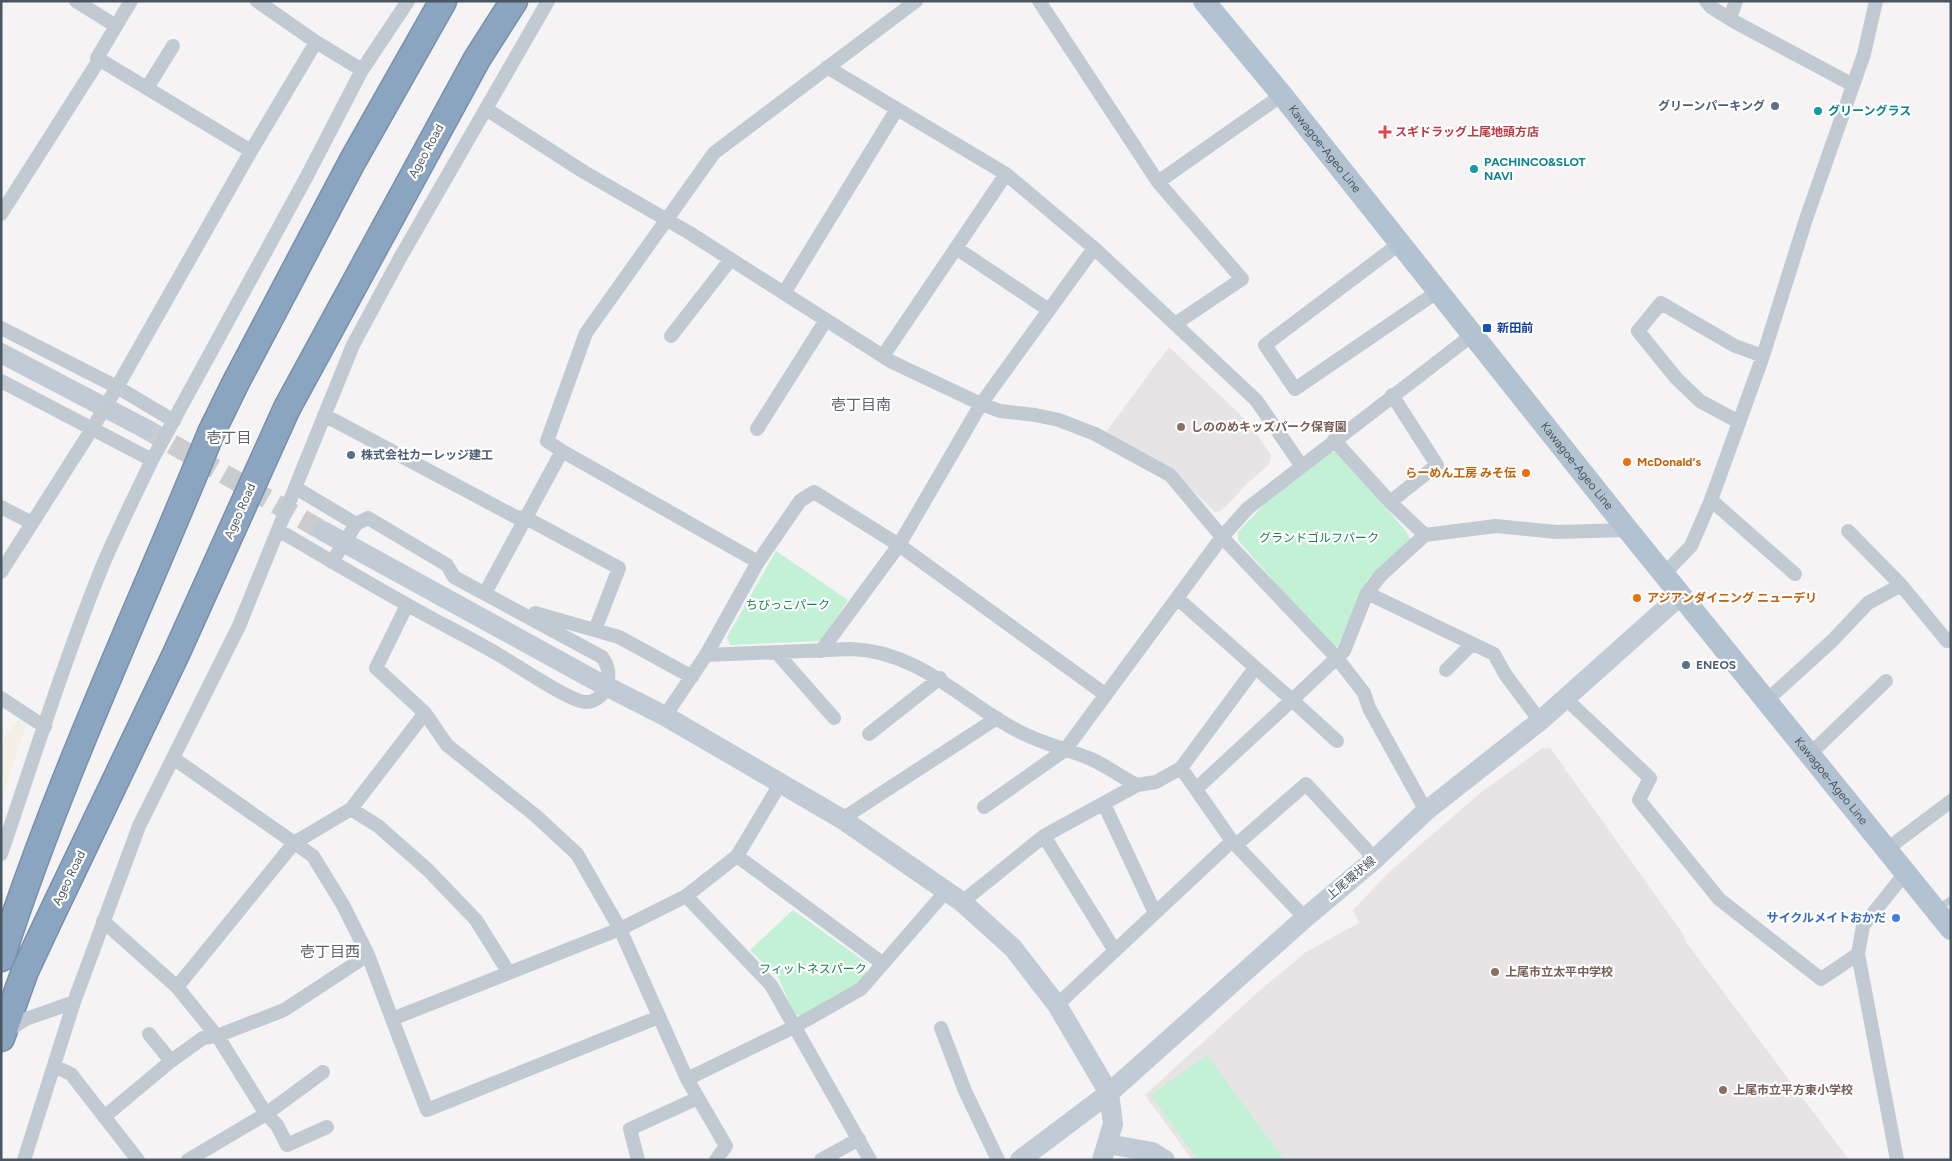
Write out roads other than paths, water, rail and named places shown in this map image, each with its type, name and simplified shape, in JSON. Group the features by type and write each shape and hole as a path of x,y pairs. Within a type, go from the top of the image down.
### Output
{"highway":[{"path":"1,958 66,777 211,433 352,162 443,1"},
{"name":"Ageo Road","path":"2,1036 25,971 172,663 287,408 472,68 514,1"}],"main road":[{"name":"Kawagoe-Ageo Line","path":"1204,1 1809,754 1906,872 1943,905 1951,929"}],"street":[{"path":"76,1 116,26"},
{"path":"1,214 99,60 97,58 131,1"},
{"path":"1,854 77,631 102,566 152,460 362,70 408,1"},
{"path":"24,1160 74,1002 139,826 239,626 353,345 400,258 548,1"},
{"path":"758,562 547,441 586,334 714,152 916,1"},
{"path":"1039,1 1158,182 1242,279 1175,324"},
{"path":"1706,1 1711,7 1730,18 1853,85"},
{"path":"1730,18 1736,1"},
{"path":"1664,574 1691,546 1711,500 1763,356 1806,218 1864,54 1876,1"},
{"path":"263,3 316,42 362,70"},
{"path":"1,572 117,387 251,151 316,42"},
{"path":"147,88 174,46"},
{"path":"99,60 251,151"},
{"path":"827,67 1006,174 1094,248 1256,400 1301,465"},
{"path":"1158,182 1282,96"},
{"path":"784,293 897,108"},
{"path":"486,109 584,172 731,259 883,356 981,404 1000,411 1059,420 1095,434 1170,475 1222,537 1337,658 1364,693 1370,708 1426,811"},
{"path":"883,356 1006,174"},
{"path":"1399,244 1265,345 1295,389 1437,292"},
{"path":"956,248 1049,310"},
{"path":"821,651 899,545 981,404 1094,248"},
{"path":"671,336 731,259"},
{"path":"1739,422 1700,401 1676,378 1638,331 1661,303 1735,346 1763,356"},
{"path":"757,429 826,320"},
{"path":"1,328 117,387 174,421"},
{"path":"984,807 1065,750 1222,537 1248,508 1392,395 1472,336"},
{"path":"1,353 146,429"},
{"path":"1,381 152,460"},
{"path":"1390,502 1437,464 1392,395"},
{"path":"324,415 516,517 526,518 619,568 595,630"},
{"path":"1334,440 1390,502 1425,535"},
{"path":"485,593 562,451"},
{"path":"296,488 356,524"},
{"path":"666,716 706,655 758,562 800,501 814,492 899,545 1106,695"},
{"path":"1711,500 1795,574"},
{"path":"1,507 32,523"},
{"path":"278,530 332,562 407,605 498,654 569,697 583,702 592,702 601,696 608,686 609,672 607,664 602,657 454,577 447,565 368,518 356,524 332,562"},
{"path":"1196,788 1344,651 1368,593 1381,575 1425,535 1496,526 1556,532 1628,530"},
{"path":"323,531 666,716 842,819 954,896 1013,948 1057,1005 1109,1093 1113,1124 1105,1152 1152,1152 1165,1160"},
{"path":"1848,531 1901,585 1947,641"},
{"path":"1766,701 1832,642 1868,603 1901,585"},
{"path":"1368,593 1494,654 1505,674 1540,720"},
{"name":"上尾環状線","path":"1020,1160 1109,1093 1426,811 1566,699 1681,595"},
{"path":"1177,598 1337,741"},
{"path":"506,604 619,637 692,677"},
{"path":"407,605 376,668 425,713 447,745 536,816 577,854 620,929 687,1079 726,1146 716,1160"},
{"path":"1446,670 1472,644"},
{"path":"706,655 851,649 897,658 940,678 1019,732 1091,759 1137,786"},
{"path":"776,652 834,718"},
{"path":"687,1079 794,1027 861,989 882,963 954,896 1044,836 1137,786 1156,782 1181,768 1255,668"},
{"path":"869,734 940,678"},
{"path":"1809,754 1886,681"},
{"path":"1,698 45,727"},
{"path":"1566,699 1650,778 1639,800 1719,899 1821,979 1858,954"},
{"path":"177,987 294,843 352,809 425,713"},
{"path":"842,819 997,718"},
{"path":"173,758 313,856 343,905 368,955 427,1110 659,1017"},
{"path":"1181,768 1234,843 1304,918"},
{"path":"392,1019 620,929 686,896 737,856 780,784"},
{"path":"1057,1005 1155,913 1234,843 1306,784 1374,859"},
{"path":"1887,849 1951,801"},
{"path":"1104,804 1155,913"},
{"path":"352,809 378,826 428,870 476,920 509,973"},
{"path":"1044,836 1115,951"},
{"path":"737,856 882,963"},
{"path":"1897,1160 1858,954 1863,926 1906,872"},
{"path":"686,896 771,985 870,1160"},
{"path":"103,921 177,987 218,1036 266,1114 277,1125 287,1144 327,1126"},
{"path":"104,1117 171,1061 203,1038 218,1036 284,1010 368,955"},
{"path":"2,1036 26,1019 74,1002"},
{"path":"941,1028 966,1095 998,1160"},
{"path":"149,1034 171,1061"},
{"path":"54,1066 72,1074 138,1160"},
{"path":"188,1160 266,1114 323,1072"},
{"path":"638,1160 630,1128 698,1098"},
{"path":"821,1160 859,1139"}],"tunnel":[{"path":"146,429 323,531"}],"place":[{"name":"グリーンパーキング","path":"1775,106"},
{"name":"グリーングラス","path":"1818,111"},
{"name":"スギドラッグ上尾地頭方店","path":"1385,132"},
{"name":"PACHINCO&SLOT NAVI","path":"1474,169"},
{"name":"新田前","path":"1487,328"},
{"name":"しののめキッズパーク保育園","path":"1181,427"},
{"name":"株式会社カーレッジ建工","path":"351,455"},
{"name":"McDonald's","path":"1627,462"},
{"name":"らーめん工房 みそ伝","path":"1526,473"},
{"name":"アジアンダイニング ニューデリ","path":"1637,598"},
{"name":"ENEOS","path":"1686,665"},
{"name":"サイクルメイトおかだ","path":"1896,918"},
{"name":"上尾市立太平中学校","path":"1495,972"},
{"name":"上尾市立平方東小学校","path":"1723,1090"}],"district":[{"name":"壱丁目南","path":"861,405"},
{"name":"壱丁目","path":"229,438"},
{"name":"壱丁目西","path":"330,952"}],"park label":[{"name":"グランドゴルフパーク","path":"1319,538"},
{"name":"ちびっこパーク","path":"788,605"},
{"name":"フィットネスパーク","path":"813,969"}]}
